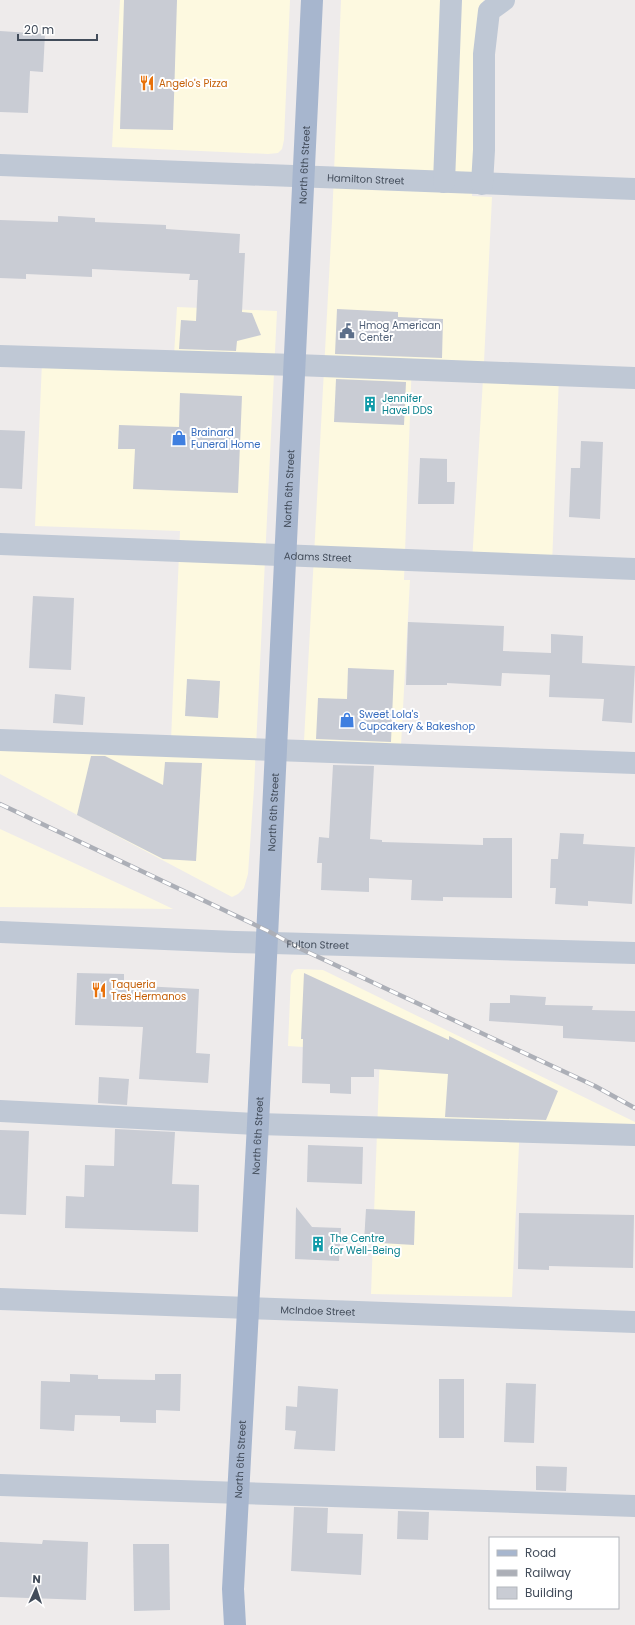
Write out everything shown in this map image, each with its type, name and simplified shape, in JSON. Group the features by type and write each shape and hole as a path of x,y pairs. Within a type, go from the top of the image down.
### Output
{"main road":[{"name":"North 6th Street","path":"235,1625 233,1589 249,1308 277,751 305,178 312,0"}],"street":[{"path":"444,182 451,0"},
{"path":"482,184 484,44 489,12 504,0"},
{"name":"Hamilton Street","path":"0,165 305,178 635,189"},
{"path":"0,356 296,365 635,378"},
{"name":"Adams Street","path":"0,544 635,569"},
{"path":"0,740 635,763"},
{"name":"Fulton Street","path":"0,932 267,943 635,952"},
{"path":"0,1111 258,1124 635,1136"},
{"name":"McIndoe Street","path":"0,1298 635,1322"},
{"path":"0,1485 635,1506"}],"shaded area":[{"path":"120,0 290,0 284,140 282,149 278,153 268,154 112,147"},
{"path":"341,0 484,0 478,15 472,196 492,197 484,362 412,359 404,580 410,580 401,745 304,741 332,221"},
{"path":"177,307 277,311 254,788 248,874 244,888 232,897 0,774 0,746 171,740 180,531 35,526 42,362 174,355"},
{"path":"559,375 552,566 472,563 483,379"},
{"path":"0,829 150,898 173,909 0,907"},
{"path":"294,970 323,970 635,1122 635,1127 520,1123 512,1297 371,1294 380,1052 288,1046 291,975"}],"building":[{"path":"124,0 177,0 173,130 120,129"},
{"path":"0,31 45,34 43,72 30,71 28,113 0,112"},
{"path":"58,216 95,218 95,222 166,225 166,229 240,234 239,253 245,253 242,312 252,313 261,335 237,341 236,351 179,349 181,320 196,321 198,280 189,280 190,274 92,269 92,277 26,274 26,279 0,278 0,220 58,222"},
{"path":"337,309 398,312 398,317 443,319 442,358 335,354"},
{"name":"Jennifer Havel DDS","path":"336,379 406,382 404,425 334,422"},
{"name":"Brainard Funeral Home","path":"180,393 242,396 238,493 133,489 135,449 118,449 119,425 179,427"},
{"path":"0,430 25,431 22,489 0,488"},
{"path":"581,441 603,442 600,519 569,517 571,468 580,468"},
{"path":"420,458 447,459 447,482 455,482 454,504 418,504"},
{"path":"33,596 74,598 71,670 29,668"},
{"path":"408,622 504,626 503,651 551,653 551,634 583,636 582,663 635,666 632,723 602,721 604,699 549,697 550,675 502,673 501,686 447,683 447,685 406,685"},
{"path":"348,668 394,670 391,742 316,739 318,698 347,699"},
{"path":"187,679 220,681 218,718 185,716"},
{"path":"55,694 85,697 83,725 53,723"},
{"path":"91,756 105,756 163,785 165,762 202,763 196,861 163,859 77,815"},
{"path":"333,765 374,766 370,839 382,840 382,842 483,845 483,838 512,838 512,898 443,897 443,901 411,900 412,880 369,878 369,892 321,890 322,863 317,863 319,837 329,838"},
{"path":"560,833 584,834 583,844 635,847 632,904 588,901 588,906 555,904 556,888 550,888 551,859 558,859"},
{"path":"77,973 124,974 124,985 199,989 196,1053 210,1054 208,1083 139,1079 143,1027 75,1025"},
{"path":"304,973 449,1040 449,1036 558,1091 546,1120 445,1117 448,1074 374,1069 374,1077 351,1077 351,1094 330,1093 330,1084 302,1083 303,1039 301,1039"},
{"path":"510,995 546,997 545,1005 593,1006 592,1010 635,1011 635,1042 563,1038 563,1026 489,1021 490,1003 510,1003"},
{"path":"99,1077 129,1079 127,1105 98,1103"},
{"path":"115,1129 175,1132 172,1184 199,1185 198,1232 65,1228 66,1196 84,1197 85,1165 114,1166"},
{"path":"0,1130 29,1131 26,1215 0,1214"},
{"path":"308,1145 363,1147 362,1184 307,1182"},
{"name":"The Centre for Well-Being","path":"296,1207 312,1227 341,1228 339,1261 295,1259"},
{"path":"366,1209 415,1211 414,1245 364,1242"},
{"path":"519,1213 634,1215 633,1268 549,1266 549,1270 518,1269"},
{"path":"70,1374 98,1375 98,1379 155,1380 155,1374 181,1374 180,1411 156,1410 156,1423 120,1422 120,1416 75,1415 74,1431 40,1429 41,1381 70,1382"},
{"path":"439,1379 464,1379 464,1438 439,1438"},
{"path":"506,1383 536,1384 534,1443 504,1442"},
{"path":"298,1386 338,1389 335,1451 294,1449 296,1431 285,1430 286,1406 297,1407"},
{"path":"536,1466 567,1467 566,1491 536,1490"},
{"path":"294,1507 328,1508 327,1533 363,1534 361,1575 291,1571"},
{"path":"398,1511 429,1512 428,1540 397,1539"},
{"path":"43,1540 88,1542 86,1600 0,1597 0,1542 42,1544"},
{"path":"133,1544 169,1544 170,1610 134,1611"}],"railway":[{"path":"0,804 268,931 301,949 595,1086 635,1108"}],"place":[{"name":"Angelo's Pizza","path":"147,83"},
{"name":"Hmog American Center","path":"347,331"},
{"name":"Jennifer Havel DDS","path":"370,404"},
{"name":"Brainard Funeral Home","path":"179,438"},
{"name":"Sweet Lola's Cupcakery & Bakeshop","path":"347,720"},
{"name":"Taqueria Tres Hermanos","path":"99,990"},
{"name":"The Centre for Well-Being","path":"318,1244"}]}
